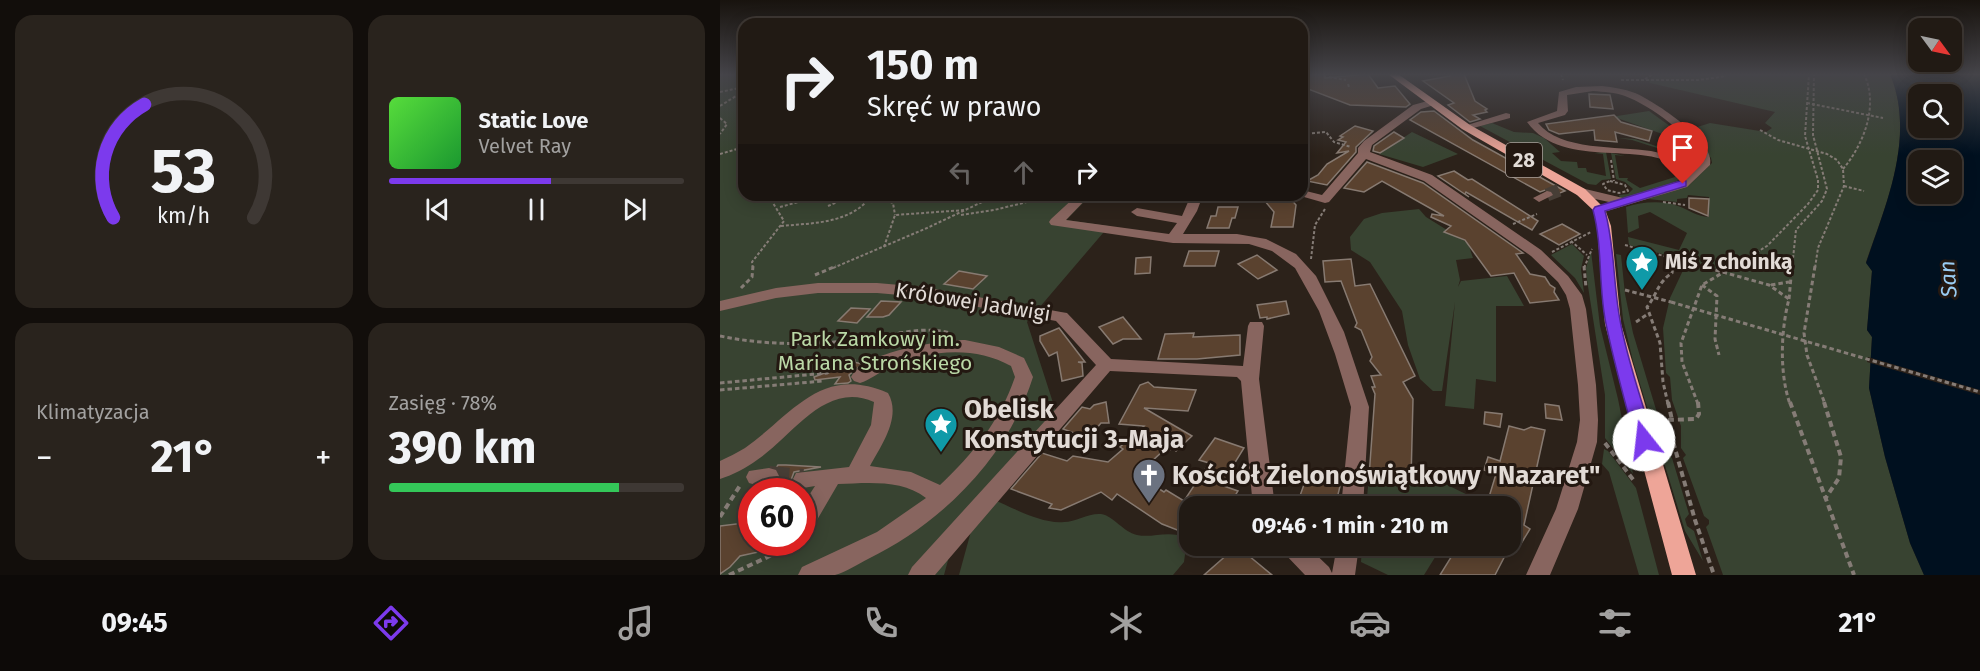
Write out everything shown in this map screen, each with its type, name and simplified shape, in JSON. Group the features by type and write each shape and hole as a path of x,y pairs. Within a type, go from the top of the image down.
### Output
{"main road":[{"name":"28","path":"1428,101 1466,127 1571,189 1599,210"},
{"path":"1599,210 1604,230 1613,324 1684,575"}],"street":[{"path":"1562,101 1561,113 1532,122 1547,136 1561,143 1655,156 1680,163"},
{"path":"1599,210 1683,184 1702,168 1707,159 1697,143 1683,129 1639,101"},
{"path":"1308,196 1327,201 1360,151 1417,106 1431,103"},
{"path":"1466,127 1506,116"},
{"path":"1561,143 1591,138 1622,141 1657,151 1693,170 1694,174"},
{"path":"1360,151 1418,172 1433,181 1536,253 1563,279 1574,296 1578,309 1587,386 1589,420 1587,442 1567,509 1538,575"},
{"path":"1571,189 1611,200 1629,201"},
{"path":"1078,201 1056,222 1147,237 1254,240 1306,263 1357,392 1360,407 1353,496"},
{"path":"1173,239 1195,201"},
{"path":"1137,212 1184,220"},
{"name":"Królowej Jadwigi","path":"720,306 776,293 818,288 923,291 1061,317 1106,365"},
{"path":"1256,326 1250,379 1263,496"},
{"path":"720,471 751,454 818,399 856,377 909,355 966,345 998,352 1018,362 1024,377 1011,411 997,435 971,467 913,520 885,539 810,575"},
{"path":"920,575 1106,365 1228,370 1242,372 1250,379"},
{"path":"856,377 862,391 873,393 885,402 884,418 856,473"},
{"path":"818,399 827,386 823,381"},
{"path":"816,478 856,473 905,479 934,491 940,497"},
{"path":"816,503 832,477"},
{"path":"1302,556 1321,575"},
{"path":"1343,575 1346,556"}],"path":[{"path":"1814,101 1813,135 1827,189 1822,201 1796,230 1789,298 1784,317 1782,351 1788,398 1854,575"},
{"path":"1843,169 1849,164 1864,130 1870,101"},
{"path":"1670,420 1689,421 1696,419 1699,414 1699,405 1682,362 1681,343 1702,285 1767,246 1816,195 1818,180 1805,136 1807,103 1883,118"},
{"path":"720,118 727,124 720,134"},
{"path":"1760,130 1778,140 1817,151 1837,160 1843,169 1844,186 1818,248 1804,333 1807,355 1831,420 1841,457 1839,478 1825,499"},
{"path":"1308,134 1326,132 1334,142 1360,151"},
{"path":"720,154 738,149"},
{"path":"1609,150 1614,181"},
{"path":"1844,186 1864,191"},
{"path":"737,290 753,277 755,270 752,262 784,221 779,207 771,201"},
{"path":"779,207 802,201"},
{"path":"828,206 839,201"},
{"path":"781,226 839,218 863,208 868,201"},
{"path":"884,247 895,215 893,203 890,201"},
{"path":"820,273 985,201"},
{"path":"956,215 994,210 1031,201"},
{"path":"1306,263 1315,225 1327,201"},
{"path":"895,215 967,210"},
{"path":"1517,222 1537,214"},
{"path":"1553,252 1588,232 1593,232"},
{"path":"1571,241 1588,253 1584,267 1587,296"},
{"path":"1625,245 1768,285 1789,298"},
{"path":"1670,257 1674,263 1672,273 1660,280 1655,297 1647,307 1660,343 1663,382 1670,420 1695,520 1714,575"},
{"path":"1768,285 1790,282"},
{"path":"1702,285 1717,296 1715,339 1719,355"},
{"path":"1608,288 1655,297 1980,392"},
{"path":"1636,322 1648,314"},
{"path":"720,336 788,346 938,329 950,333 966,345"},
{"path":"720,382 827,373 845,362 856,377"},
{"path":"720,390 823,381"},
{"path":"1605,442 1635,482"},
{"path":"720,517 757,477"},
{"path":"729,575 771,556"}],"green space":[{"name":"Park Zamkowy im. Mariana Strońskiego","path":"720,101 738,101 738,201 1085,201 1066,220 1109,226 1027,322 1056,412 956,531 944,575 720,575"},
{"path":"1727,101 1897,101 1900,121 1895,169 1882,217 1866,262 1872,271 1867,330 1872,337 1869,388 1885,457 1910,543 1924,575 1723,575 1706,527 1709,520 1704,516 1683,458 1686,455 1681,448 1681,426 1672,400 1670,377 1666,373 1663,328 1670,298 1686,264 1726,275 1721,270 1629,245 1628,237 1679,250 1687,233 1650,212 1638,216 1639,228 1628,233 1626,207 1658,202 1678,206 1709,217 1709,197 1688,195 1687,198 1677,199 1677,202 1648,199 1690,184 1712,163 1691,129 1710,123 1766,132 1772,128 1765,123 1775,112"},
{"path":"1649,111 1681,134 1699,157 1698,161 1632,140 1618,138 1635,139 1656,146 1668,136 1617,118 1617,116"},
{"path":"1492,123 1514,132 1533,133 1544,138 1560,152 1552,153 1561,161 1577,162 1578,168 1586,168 1587,172 1606,176 1603,154 1594,153 1606,152 1611,179 1602,180 1596,185 1588,184 1480,126"},
{"path":"1412,132 1458,154 1423,167 1379,154"},
{"path":"1611,153 1625,156 1615,155 1619,178 1628,178 1627,180 1640,188 1675,177 1671,165 1662,164 1664,161 1680,168 1683,176 1677,181 1629,198 1620,198 1619,195 1628,194 1633,189 1625,182 1616,179"},
{"path":"1419,209 1426,217 1468,243 1473,258 1456,260 1460,280 1458,287 1461,281 1507,276 1524,306 1496,306 1496,382 1476,379 1474,409 1445,406 1455,302 1442,391 1433,391 1420,379 1408,345 1402,311 1370,262 1351,250 1350,237 1364,219 1382,213"},
{"path":"1572,244 1584,256 1581,269 1584,293 1575,278 1551,255"},
{"path":"1591,251 1600,326 1633,474 1605,438 1605,395 1586,268"},
{"path":"1616,254 1621,255 1625,294 1633,333 1667,446 1664,451 1672,458 1689,514 1685,519 1687,526 1694,531 1703,561 1685,531 1633,361 1623,319"},
{"path":"1604,449 1608,451 1636,488 1659,575 1639,575 1609,472 1602,464"},
{"path":"1369,477 1439,481 1470,496 1367,496"},
{"path":"994,500 1046,521 1069,522 1101,514 1137,535 1178,535 1179,556 1185,556 1184,562 1173,575 959,575 973,524"},
{"path":"1361,556 1436,556 1424,575 1388,575 1361,562"}],"water":[{"name":"San","path":"1897,101 1908,101 1908,138 1962,138 1962,101 1980,101 1980,575 1924,575 1910,543 1885,457 1869,388 1872,337 1867,330 1872,271 1866,263 1889,194 1899,145 1900,121"}],"pier":[{"path":"1868,357 1980,390 1980,395 1867,362"}],"building":[{"path":"1339,101 1407,101 1410,104 1406,107 1350,105"},
{"path":"1451,101 1475,101 1487,109 1485,110 1487,112 1473,115 1480,119 1470,122 1448,105 1454,103"},
{"path":"1590,101 1611,101 1613,109 1590,107"},
{"path":"1434,111 1473,140 1565,191 1555,195 1548,189 1540,192 1410,120 1421,112"},
{"path":"1614,115 1621,122 1652,131 1649,141 1615,132 1617,142 1595,140 1594,130 1559,134 1549,130 1546,124"},
{"path":"1355,126 1373,131 1356,147 1356,152 1327,185 1308,181 1318,175 1327,164 1349,151 1337,153 1346,142 1338,140 1343,137 1340,136"},
{"path":"1394,132 1404,138 1380,153 1373,151 1374,146"},
{"path":"1367,162 1423,183 1523,253 1516,254 1530,274 1545,277 1555,288 1554,292 1559,300 1530,303 1514,273 1491,276 1465,240 1444,232 1451,226 1431,217 1432,214 1444,216 1382,181 1364,192 1344,188"},
{"path":"1454,171 1468,180 1472,179 1538,221 1532,230 1466,192 1465,194 1469,197 1438,176"},
{"path":"1689,198 1709,199 1708,216 1689,208"},
{"path":"1265,201 1292,201 1296,205 1293,227 1271,227 1274,212"},
{"path":"1218,207 1238,207 1235,218 1232,218 1229,228 1207,228 1211,216 1216,216"},
{"path":"1562,224 1580,234 1559,245 1540,234"},
{"path":"1189,251 1219,251 1215,266 1184,266"},
{"path":"1257,255 1277,270 1258,279 1238,264"},
{"path":"1151,257 1150,273 1135,274 1136,258"},
{"path":"1351,259 1355,286 1370,284 1415,376 1403,382 1413,399 1411,480 1369,477 1375,394 1371,376 1381,375 1370,361 1372,357 1361,330 1355,327 1357,323 1341,281 1325,282 1323,261"},
{"path":"959,271 987,276 973,289 944,284"},
{"path":"881,301 901,302 889,315 867,317"},
{"path":"1286,301 1289,314 1267,319 1267,317 1260,318 1257,305"},
{"path":"851,308 870,309 857,323 838,321"},
{"path":"1123,317 1141,339 1123,339 1113,344 1099,327"},
{"path":"1059,328 1085,362 1078,362 1082,363 1083,376 1062,381 1057,352 1049,356 1040,341 1040,336"},
{"path":"1194,333 1193,337 1240,335 1240,355 1197,359 1158,359 1165,334"},
{"path":"854,362 862,364 849,375 851,381 848,383 835,384 840,377 815,380 814,377"},
{"path":"1148,382 1154,387 1196,390 1188,411 1144,408 1192,436 1176,451 1172,448 1167,453 1163,451 1137,475 1164,492 1166,490 1179,498 1179,531 1162,524 1117,494 1112,500 1101,492 1061,510 1049,508 1052,504 1011,489 1042,453 1067,461 1073,456 1108,462 1123,449 1120,447 1144,426 1119,424 1140,385"},
{"path":"1106,402 1109,423 1101,423 1088,438 1063,429 1082,407 1090,409 1094,405"},
{"path":"1545,404 1559,406 1562,420 1546,418"},
{"path":"1485,412 1502,414 1500,427 1484,424"},
{"path":"1509,426 1524,430 1531,427 1545,430 1524,525 1530,529 1521,544 1521,496 1489,496 1496,474 1484,470 1488,457 1500,461"},
{"path":"1215,438 1244,448 1221,485 1238,491 1235,496 1187,496 1209,463 1199,460"},
{"path":"778,465 821,467 794,472 792,478 780,478 776,468"},
{"path":"1307,476 1341,482 1338,496 1300,496"},
{"path":"738,524 738,556 740,556 720,574 720,526"},
{"path":"1226,556 1249,556 1272,575 1204,575"},
{"path":"1452,556 1505,556 1495,575 1440,575"}],"tunnel":[{"path":"1547,195 1562,189"},
{"path":"769,476 792,478"}],"place":[{"name":"Miś z choinką","path":"1642,291"},
{"name":"Obelisk Konstytucji 3-Maja","path":"941,453"},
{"name":"Kościół Zielonoświątkowy \"Nazaret\"","path":"1149,504"}],"route":[{"path":"1644,440 1613,324 1604,230 1599,210 1683,184"}]}
